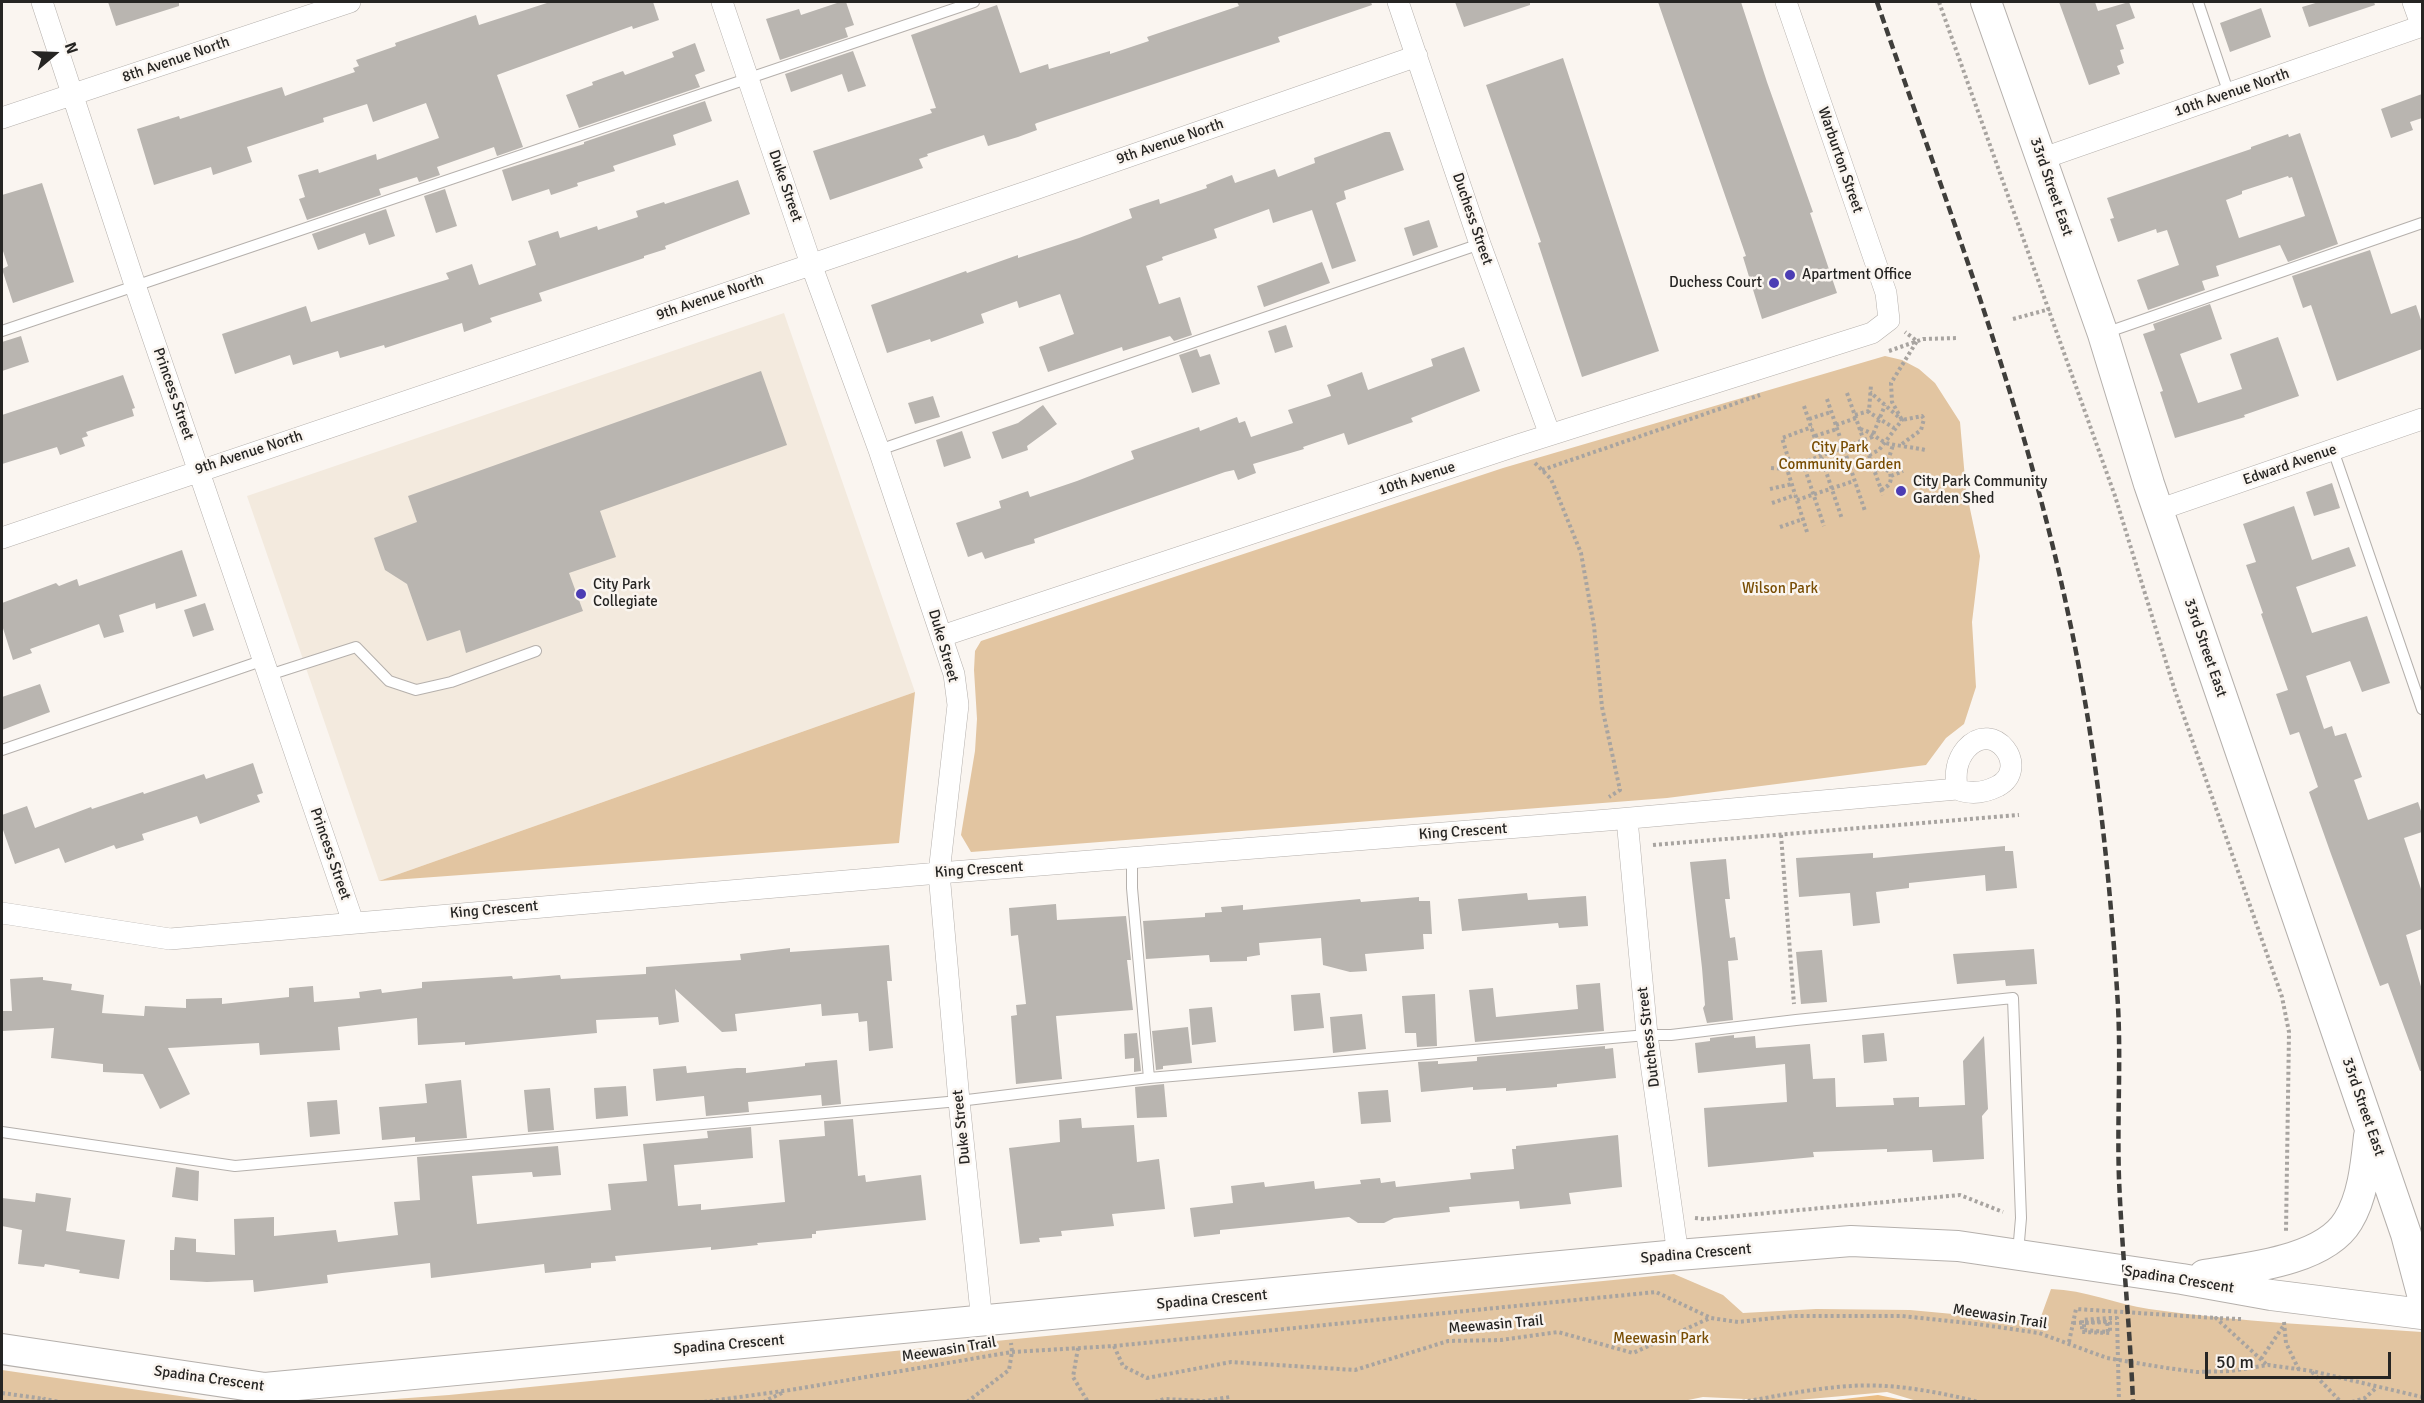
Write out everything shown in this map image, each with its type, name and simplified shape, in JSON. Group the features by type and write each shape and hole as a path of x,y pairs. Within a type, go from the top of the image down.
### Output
{"street":[{"name":"Princess Street","path":"42,2 135,285 353,922"},
{"name":"8th Avenue North","path":"2,118 350,2"},
{"name":"Duke Street","path":"722,2 811,264 879,450 954,674 958,705 939,873 959,1101 982,1322"},
{"name":"Duchess Street","path":"1398,2 1480,244 1550,435"},
{"name":"Warburton Street","path":"1786,2 1886,293 1889,320"},
{"name":"33rd Street East","path":"1986,2 2103,334 2158,510 2370,1127 2410,1232 2422,1294"},
{"path":"2414,2 2422,27"},
{"name":"10th Avenue North","path":"2041,159 2422,27"},
{"name":"9th Avenue North","path":"2,538 1035,189 1417,56"},
{"name":"10th Avenue","path":"942,636 1518,445 1872,333 1889,320"},
{"name":"Edward Avenue","path":"2158,510 2422,419"},
{"name":"King Crescent","path":"2,913 170,939 939,873 1617,820 1957,789"},
{"name":"Dutchess Street","path":"1617,820 1678,1255"},
{"path":"2182,1279 2266,1264 2312,1250 2336,1236 2348,1221 2365,1176 2370,1127"},
{"name":"Spadina Crescent","path":"2,1349 265,1388 1678,1255 1851,1241 1958,1246 2182,1279 2282,1316 2422,1314"}],"lane":[{"path":"2,331 974,2"},
{"path":"2198,2 2229,94"},
{"path":"2103,334 2422,224"},
{"path":"879,450 1480,244"},
{"path":"2333,450 2422,709"},
{"path":"2,750 267,668 356,647 389,681 416,690 451,682 536,651"},
{"path":"1132,858 1132,888 1149,1078"},
{"path":"2,1132 235,1166 959,1101 1149,1078 1647,1035 1671,1035 2013,998 2021,1218 2018,1255"}],"path":[{"path":"1939,2 2115,496 2175,691 2282,997 2289,1032 2286,1258"},
{"path":"2013,319 2050,309"},
{"path":"1884,352 1917,341 1958,338"},
{"path":"1902,420 1892,402 1891,383 1917,341"},
{"path":"1815,436 1869,411 1871,385"},
{"path":"1870,392 1902,420"},
{"path":"1847,393 1882,492 1889,486 1891,476 1890,472 1883,468"},
{"path":"1542,470 1763,394"},
{"path":"1827,399 1865,511"},
{"path":"1771,468 1789,468 1864,442 1872,437 1885,405"},
{"path":"1804,406 1842,519"},
{"path":"1867,411 1894,428"},
{"path":"1809,419 1831,412"},
{"path":"1869,455 1879,450 1902,420 1922,416 1924,419 1921,430 1902,444"},
{"path":"1807,532 1792,484 1782,438 1812,427"},
{"path":"1860,429 1873,432 1885,442 1893,445 1902,444 1925,450"},
{"path":"1518,445 1551,479 1581,553 1594,626 1602,707 1620,790 1606,798 1617,820"},
{"path":"1874,471 1883,468 1892,454 1893,445"},
{"path":"1803,463 1824,526"},
{"path":"1891,476 1903,471"},
{"path":"1797,500 1854,481"},
{"path":"1770,489 1792,484"},
{"path":"1772,503 1795,495"},
{"path":"1780,527 1803,519"},
{"path":"1654,857 1652,845 2019,815"},
{"path":"1781,835 1796,1020"},
{"path":"1691,1214 1696,1218 1704,1219 1960,1195 2021,1218"},
{"name":"Meewasin Trail","path":"704,1401 790,1390 1012,1352 1114,1346 1656,1292 1711,1318 1738,1322 1792,1316 1902,1316 1977,1323 2039,1333 2069,1342 2107,1358 2177,1369 2231,1371 2268,1365 2312,1371 2422,1397"},
{"path":"2069,1342 2076,1309 2250,1320"},
{"path":"2261,1359 2282,1316"},
{"path":"2282,1316 2286,1343 2299,1370"},
{"name":"Meewasin Trail","path":"1114,1346 1123,1366 1147,1377 1231,1362 1355,1370 1448,1341 1501,1340 1558,1332 1633,1353 1711,1318"},
{"path":"2073,1323 2084,1322 2107,1321 2108,1332 2084,1330 2084,1323 2101,1322 2110,1322 2110,1333 2082,1332 2082,1320 2117,1318 2120,1401"},
{"path":"2216,1318 2268,1365"},
{"path":"1078,1348 1073,1377 1088,1401"},
{"path":"967,1401 1009,1370 1012,1352"},
{"path":"2312,1371 2342,1401"},
{"path":"1742,1401 1820,1389 1881,1386 1946,1394 1979,1401"},
{"path":"2352,1401 2365,1398 2378,1387"},
{"name":"Meewasin Trail","path":"763,1401 790,1390"},
{"path":"2,1393 60,1401"},
{"path":"1155,1401 1164,1399 1205,1401 1230,1397"},
{"path":"37,1401 45,1399"}],"shaded area":[{"name":"City Park Collegiate","path":"784,313 915,692 379,881 247,496"},
{"path":"1878,1395 1908,1401 1827,1401"}],"green space":[{"name":"Wilson Park","path":"1885,356 1902,360 1919,369 1935,383 1960,422 1966,490 1980,556 1972,622 1976,687 1964,724 1946,738 1926,765 1667,798 971,852 961,835 975,751 977,719 975,651 981,641 1503,468"},
{"path":"915,692 899,843 379,881"},
{"name":"Meewasin Park","path":"1674,1274 1723,1295 1743,1313 1816,1309 1910,1310 2039,1322 2051,1289 2076,1292 2137,1307 2217,1317 2422,1332 2422,1401 1920,1402 1887,1392 1787,1401 1703,1397 1678,1402 368,1401 449,1395"},
{"path":"2,1370 214,1401 2,1401"}],"building":[{"path":"108,2 179,2 179,6 116,26"},
{"path":"550,2 653,2 659,20 633,29 632,26 497,75 523,147 497,156 494,147 437,167 440,175 419,182 417,177 379,189 381,195 307,220 299,199 305,197 298,175 318,169 319,173 376,154 377,160 439,138 426,103 373,122 367,104 323,118 324,122 247,147 252,162 213,175 211,167 154,185 137,129 179,116 180,119 282,87 285,96 355,72 353,68 359,66 356,60 396,46 395,43 476,15 479,25"},
{"path":"846,2 854,25 845,28 848,37 780,60 766,19 799,9 801,15"},
{"path":"1237,2 1371,2 1372,5 1278,37 1280,42 1037,123 1035,124 1037,130 1018,137 988,146 984,135 927,154 928,156 919,159 923,168 830,200 813,151 932,113 930,109 936,108 911,35 997,5 1020,73 1048,64 1049,69 1110,51 1110,54 1149,41 1147,37 1239,6"},
{"path":"1455,2 1530,2 1530,5 1464,27"},
{"path":"1658,2 1741,2 1813,212 1810,213 1837,293 1762,319 1743,257 1746,256"},
{"path":"2059,2 2095,2 2098,11 2129,2 2135,18 2116,25 2124,49 2120,50 2124,63 2117,66 2120,74 2089,85"},
{"path":"2319,2 2374,2 2375,5 2309,27 2302,7"},
{"path":"2261,8 2271,37 2230,52 2220,23"},
{"path":"695,43 705,71 695,75 700,87 579,128 566,95 593,85 592,82 623,71 625,75 674,57 672,52"},
{"path":"853,51 866,86 848,92 842,74 791,92 785,74"},
{"path":"1563,58 1659,351 1582,377 1538,243 1541,242 1486,85"},
{"path":"2422,94 2422,118 2410,122 2413,130 2391,138 2381,109"},
{"path":"705,101 712,121 673,135 676,145 613,166 615,171 577,183 578,186 551,195 549,189 512,201 502,170"},
{"path":"1390,132 1404,170 1344,191 1346,199 1336,203 1356,261 1332,269 1312,210 1273,223 1269,209 1214,229 1217,238 1162,257 1163,260 1146,266 1159,304 1180,297 1192,335 1174,341 1170,336 1123,351 1122,347 1048,372 1039,347 1074,334 1060,294 1019,308 1017,301 981,314 984,323 931,342 930,339 887,353 871,305 966,271 967,273 1018,255 1018,258 1079,238 1132,218 1129,209 1159,199 1160,204 1207,188 1206,185 1232,175 1235,183 1275,169 1278,177 1315,163 1314,158"},
{"path":"2300,133 2338,244 2288,262 2280,245 2216,266 2219,276 2202,281 2205,290 2148,310 2137,280 2179,265 2167,230 2157,233 2156,229 2118,242 2110,219 2114,218 2107,198 2251,149 2251,147 2288,134 2289,137","holes":["2288,176 2292,177 2305,216 2239,238 2226,200 2242,194 2242,191"]},
{"path":"738,180 750,214 665,246 666,249 644,256 644,258 539,293 542,301 490,318 492,322 464,332 462,323 385,348 384,345 340,358 338,351 293,365 290,355 235,374 222,334 306,306 311,322 449,279 446,273 472,264 479,285 536,265 528,241 558,231 560,238 597,226 598,230 638,217 636,211"},
{"path":"42,183 74,282 13,303 2,269 8,266 2,248 2,195"},
{"path":"445,189 457,226 436,233 424,196"},
{"path":"386,209 395,236 369,245 365,233 318,250 312,234"},
{"path":"1429,220 1438,247 1413,256 1404,228"},
{"path":"2370,250 2391,314 2416,305 2422,323 2422,349 2337,381 2311,305 2303,308 2292,276"},
{"path":"1322,262 1330,283 1264,307 1257,286"},
{"path":"2210,304 2222,339 2180,354 2198,403 2242,389 2230,354 2278,337 2299,396 2244,415 2245,417 2175,438 2160,392 2163,391 2143,334 2155,330 2153,324"},
{"path":"1286,325 1293,347 1275,353 1268,331"},
{"path":"21,336 29,362 2,371 2,342"},
{"path":"1464,347 1480,391 1411,418 1413,422 1348,445 1344,433 1303,447 1304,449 1253,464 1256,473 1238,480 1234,470 1225,472 1034,539 1035,543 985,559 982,552 968,557 956,523 1001,508 999,501 1028,491 1030,497 1077,481 1134,459 1131,451 1199,427 1200,431 1237,417 1239,423 1245,421 1251,437 1293,423 1288,410 1331,396 1327,385 1362,372 1368,390 1433,366 1431,359"},
{"path":"1197,349 1200,357 1210,354 1220,384 1192,393 1179,355"},
{"path":"761,371 787,445 600,511 616,557 569,573 583,611 466,653 460,630 427,641 407,584 385,570 374,538 417,522 408,496"},
{"path":"123,375 135,408 132,409 134,416 86,432 88,436 82,438 85,446 60,455 57,447 2,464 2,415"},
{"path":"933,396 940,417 915,424 908,403"},
{"path":"1043,405 1057,424 1027,446 1028,450 1002,459 992,432 1018,423"},
{"path":"962,431 971,458 944,467 936,440"},
{"path":"2332,483 2340,508 2314,516 2306,492"},
{"path":"2294,506 2312,560 2349,547 2356,566 2296,587 2312,633 2367,616 2390,683 2362,692 2350,661 2306,676 2324,729 2332,726 2335,736 2346,733 2362,777 2354,780 2368,820 2418,802 2422,814 2422,832 2404,838 2422,892 2422,929 2406,935 2422,990 2422,1071 2420,1071 2388,983 2380,986 2309,792 2318,787 2299,732 2290,735 2276,694 2288,690 2246,565 2256,562 2243,524"},
{"path":"182,550 197,596 156,609 155,603 119,615 124,632 104,638 99,624 30,649 32,653 13,660 2,625 2,603 56,583 59,586 77,579 79,586"},
{"path":"205,603 214,630 193,637 184,610"},
{"path":"40,684 50,712 2,730 2,697"},
{"path":"253,763 263,793 257,795 260,802 200,824 197,816 142,834 144,840 116,849 114,845 65,863 59,848 15,864 2,827 2,815 27,806 35,828 91,807 92,809 143,792 144,794 204,774 206,779"},
{"path":"2005,846 2005,851 2013,851 2017,888 1986,891 1985,875 1909,883 1909,888 1876,892 1880,923 1853,926 1850,893 1799,897 1796,858 1873,853 1873,858"},
{"path":"1726,859 1730,899 1725,899 1730,938 1735,937 1738,960 1728,961 1733,1020 1707,1023 1703,1008 1705,1005 1702,968 1690,862"},
{"path":"1527,893 1528,900 1586,896 1588,926 1559,928 1558,923 1462,931 1458,899"},
{"path":"1419,897 1419,901 1430,901 1432,934 1423,934 1424,949 1365,954 1367,971 1350,972 1323,965 1321,938 1259,943 1260,955 1247,957 1247,961 1210,962 1209,955 1146,959 1143,921 1205,917 1205,913 1222,912 1221,907 1243,905 1243,910 1360,899 1361,902"},
{"path":"1056,904 1057,920 1126,916 1131,960 1127,960 1133,1010 1056,1016 1062,1079 1016,1084 1011,1016 1017,1015 1016,1005 1026,1004 1018,935 1011,936 1009,908"},
{"path":"889,945 892,981 887,981 893,1048 869,1051 867,1021 859,1022 858,1013 822,1016 821,1004 735,1014 737,1031 722,1032 675,989 679,1022 659,1025 658,1017 596,1020 597,1033 465,1045 465,1042 418,1045 417,1018 338,1027 340,1050 260,1055 259,1043 168,1048 190,1094 160,1109 143,1074 103,1072 103,1064 51,1058 54,1028 2,1031 2,1011 12,1011 10,979 43,977 43,980 72,984 71,990 104,995 102,1013 144,1016 145,1006 186,1008 186,999 222,998 222,1004 289,997 289,988 313,986 314,1002 360,998 359,992 381,989 382,993 422,988 422,982 512,976 513,979 560,975 561,979 646,974 646,967 741,960 740,954 790,948 790,952"},
{"path":"2034,949 2037,984 2006,986 2005,980 1957,984 1953,954"},
{"path":"1822,950 1827,1002 1801,1004 1796,952"},
{"path":"1600,983 1604,1031 1475,1042 1469,990 1493,988 1496,1017 1578,1009 1576,985"},
{"path":"1320,993 1324,1028 1294,1031 1291,995"},
{"path":"1435,994 1437,1046 1417,1047 1416,1033 1405,1033 1402,996"},
{"path":"1212,1007 1216,1042 1192,1045 1189,1009"},
{"path":"1362,1014 1366,1049 1333,1053 1330,1017"},
{"path":"1188,1027 1192,1063 1163,1066 1163,1069 1156,1070 1152,1031"},
{"path":"1137,1033 1141,1071 1134,1072 1134,1058 1125,1059 1124,1034"},
{"path":"1884,1033 1887,1061 1864,1063 1862,1035"},
{"path":"1734,1035 1734,1038 1755,1036 1756,1048 1810,1044 1813,1079 1835,1078 1836,1107 1894,1105 1893,1098 1919,1097 1919,1107 1965,1105 1963,1061 1984,1036 1988,1109 1982,1116 1984,1159 1933,1162 1932,1150 1887,1152 1887,1149 1813,1152 1814,1157 1708,1167 1704,1108 1787,1102 1785,1064 1698,1073 1695,1043 1710,1041 1710,1038"},
{"path":"1605,1046 1605,1049 1613,1048 1616,1078 1557,1084 1557,1087 1506,1091 1506,1088 1473,1090 1473,1087 1421,1092 1418,1062 1438,1061 1438,1064 1477,1061 1477,1057"},
{"path":"837,1060 841,1104 822,1106 821,1095 748,1102 749,1112 706,1116 704,1096 656,1101 653,1069 686,1066 687,1073 746,1068 746,1073"},
{"path":"461,1080 467,1138 415,1142 415,1137 382,1140 379,1107 427,1103 425,1084"},
{"path":"1164,1084 1167,1117 1137,1118 1135,1087"},
{"path":"626,1086 628,1116 596,1119 594,1088"},
{"path":"550,1088 554,1130 528,1132 524,1090"},
{"path":"1388,1090 1391,1122 1361,1124 1358,1092"},
{"path":"337,1100 340,1134 310,1137 307,1102"},
{"path":"1081,1118 1082,1128 1134,1125 1137,1162 1159,1159 1165,1209 1112,1214 1114,1226 1061,1231 1062,1236 1039,1238 1040,1242 1020,1244 1009,1148 1060,1142 1059,1120"},
{"path":"853,1119 858,1176 865,1175 866,1182 921,1175 926,1220 816,1231 816,1234 812,1234 812,1238 757,1243 758,1245 615,1256 616,1261 591,1263 591,1268 545,1273 544,1264 431,1278 430,1263 327,1275 328,1283 254,1292 253,1280 207,1282 170,1280 170,1250 174,1250 175,1237 196,1239 196,1252 235,1255 234,1219 274,1217 274,1236 336,1230 338,1242 398,1235 394,1202 420,1200 417,1157 558,1146 561,1175 533,1177 532,1172 472,1176 477,1224 611,1210 608,1184 647,1181 643,1144 708,1138 707,1131 751,1127 753,1158 674,1165 678,1206 701,1204 701,1210 785,1202 779,1140 825,1136 824,1121"},
{"path":"1618,1135 1622,1187 1569,1193 1571,1204 1520,1209 1519,1201 1449,1207 1450,1212 1394,1218 1384,1223 1358,1223 1349,1217 1220,1230 1220,1234 1194,1237 1190,1208 1233,1203 1231,1186 1264,1182 1265,1187 1314,1181 1315,1189 1361,1184 1360,1180 1380,1178 1381,1183 1395,1181 1396,1187 1471,1179 1470,1173 1514,1169 1512,1149 1516,1149 1516,1146"},
{"path":"176,1167 199,1171 198,1201 172,1197"},
{"path":"36,1193 71,1198 66,1231 125,1240 119,1279 79,1273 80,1270 45,1264 44,1267 18,1264 22,1230 2,1226 2,1198 35,1202"}],"railway":[{"path":"1877,2 1982,304 2006,381 2050,535 2078,662 2094,759 2115,957 2119,1027 2119,1179 2133,1402"}],"place":[{"name":"Apartment Office","path":"1790,275"},
{"name":"Duchess Court","path":"1774,283"},
{"name":"City Park Community Garden Shed","path":"1901,491"},
{"name":"City Park Collegiate","path":"581,594"}],"park label":[{"name":"City Park Community Garden","path":"1840,456"}]}
